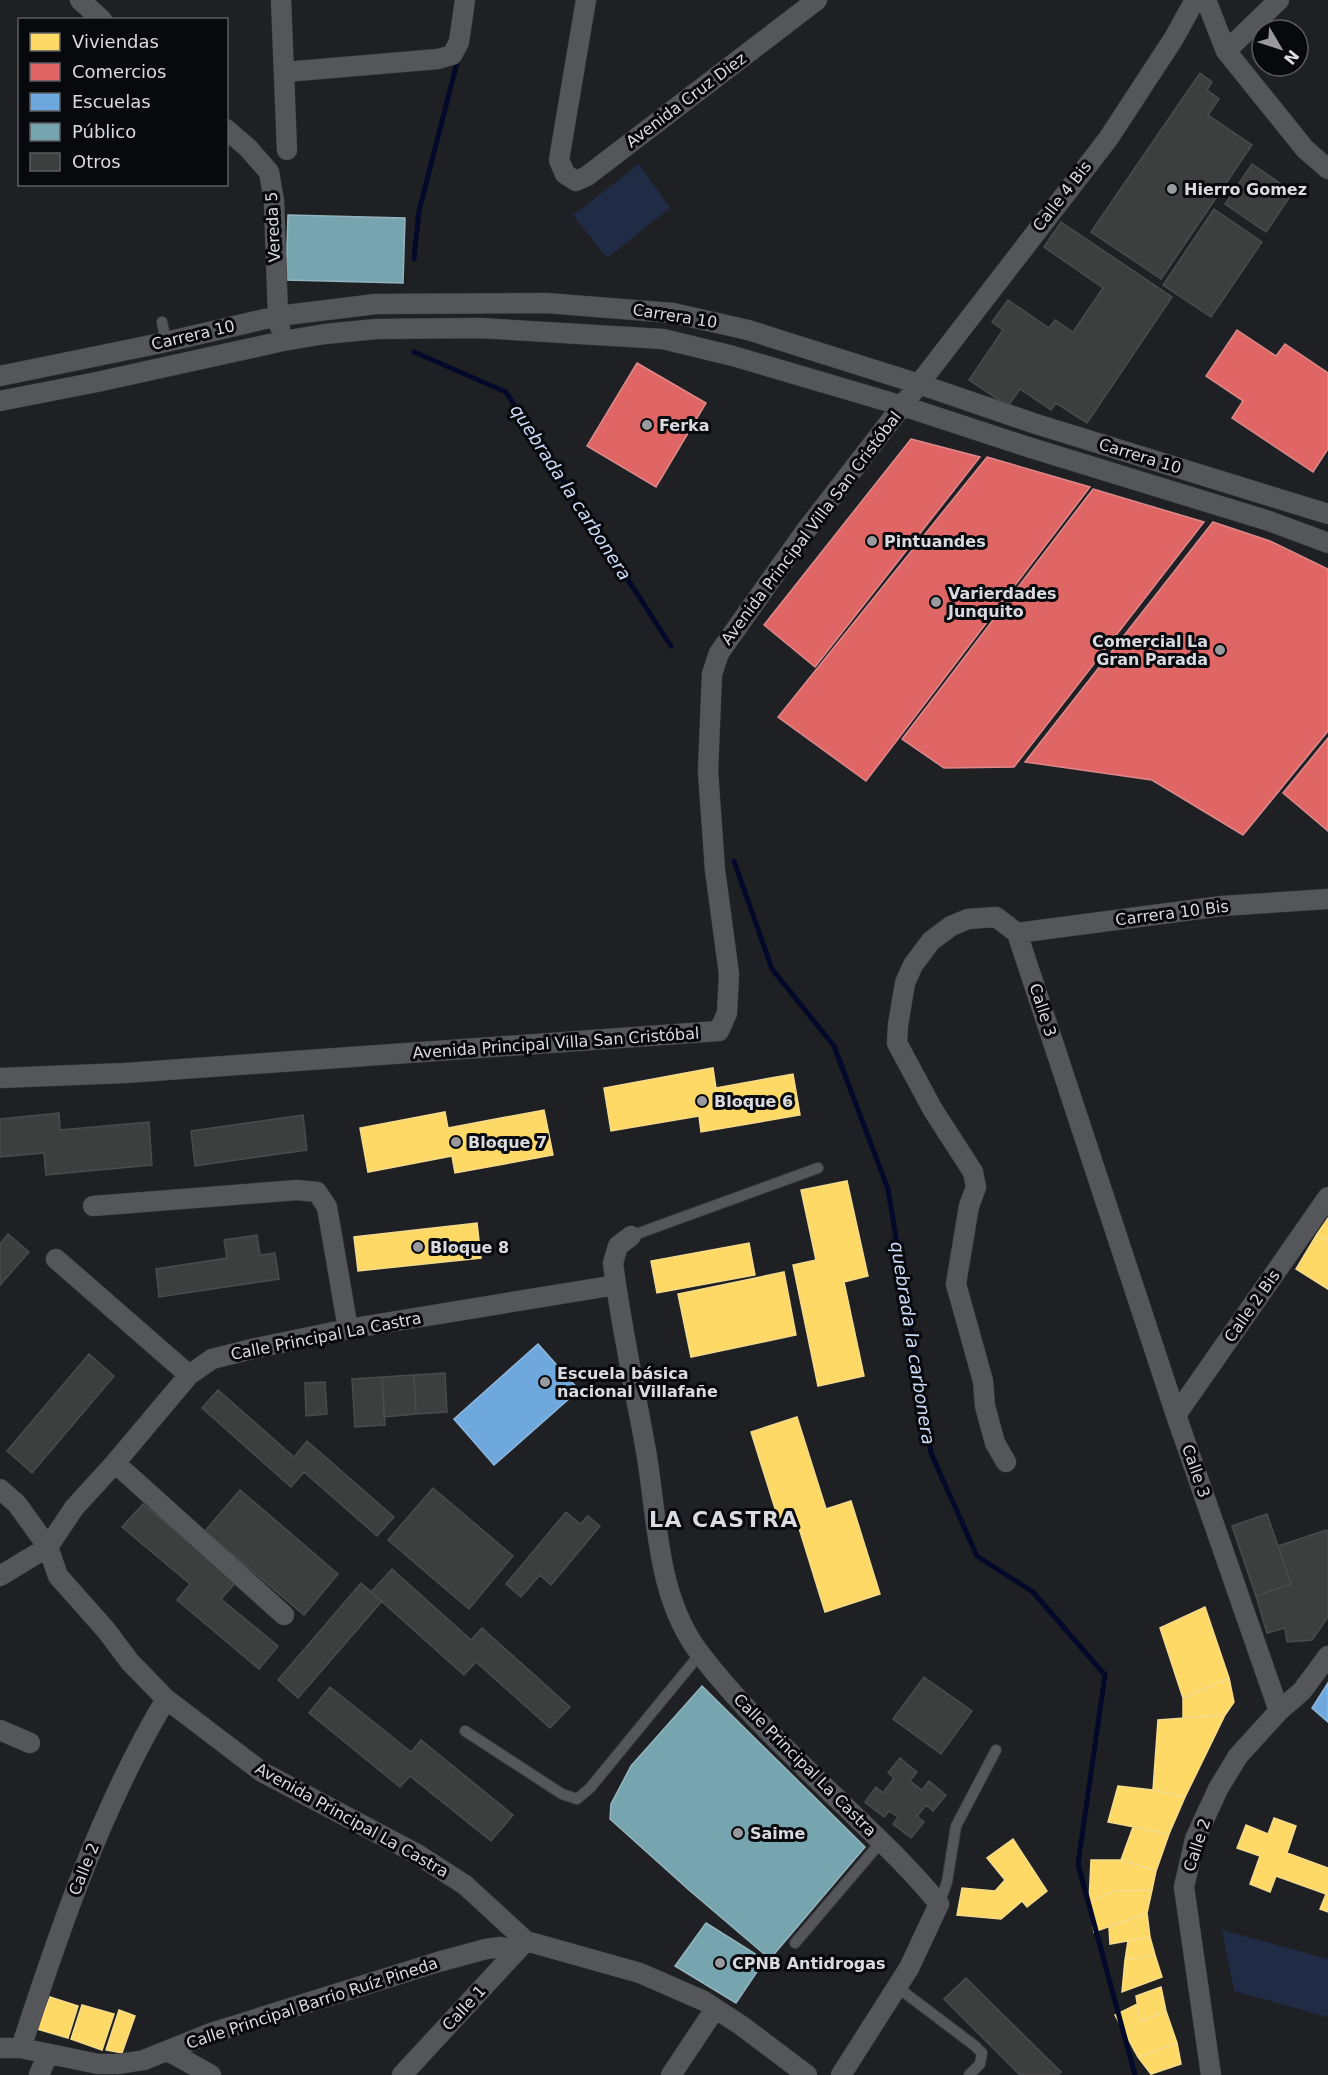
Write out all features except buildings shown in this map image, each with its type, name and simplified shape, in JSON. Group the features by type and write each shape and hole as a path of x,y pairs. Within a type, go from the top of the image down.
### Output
{"street":[{"path":"80,0 100,18"},
{"path":"281,0 287,150"},
{"path":"285,72 438,59 452,55 459,42 465,0"},
{"name":"Avenida Cruz Diez","path":"586,0 559,159 565,174 576,181 587,176 817,0"},
{"name":"Calle 4 Bis","path":"919,384 1107,139 1174,38 1195,0"},
{"path":"1206,0 1226,51 1305,149 1328,169"},
{"path":"1226,51 1279,0"},
{"name":"Vereda 5","path":"228,131 248,148 269,172 274,201 278,316 283,341"},
{"name":"Carrera 10","path":"0,376 278,316 376,304 546,303 673,313 748,330 1036,424 1328,514"},
{"name":"Carrera 10","path":"0,401 283,341 376,329 480,328 663,339 733,356 903,406 1269,521 1328,543"},
{"name":"Avenida Principal Villa San Cristóbal","path":"0,1078 125,1073 720,1031 727,1013 729,974 715,870 708,771 712,674 719,652 727,638 804,533 919,384"},
{"path":"1269,521 1279,499"},
{"name":"Carrera 10 Bis","path":"1017,933 1222,906 1328,899"},
{"path":"1006,1462 995,1443 985,1406 982,1382 956,1284 969,1206 976,1187 973,1172 933,1110 897,1043 905,983 913,966 931,941 951,926 968,919 996,917 1017,933"},
{"name":"Calle 3","path":"1017,933 1176,1415 1279,1711"},
{"path":"93,1206 297,1190 316,1192 327,1207 348,1329"},
{"name":"Calle 2 Bis","path":"1176,1415 1328,1197"},
{"name":"Calle Principal La Castra","path":"631,1236 618,1246 613,1263 646,1454 655,1528 668,1583 684,1629 700,1654 756,1719 916,1876 939,1904"},
{"path":"56,1259 189,1375"},
{"name":"Calle Principal La Castra","path":"48,1547 74,1508 189,1375 212,1359 348,1329 616,1285"},
{"path":"115,1463 284,1615"},
{"name":"Avenida Principal La Castra","path":"0,1488 17,1504 48,1547 58,1576 106,1630 130,1662 166,1699 262,1772 417,1854 465,1885 522,1946 640,1973 704,2001 742,2026 807,2075"},
{"path":"0,1576 48,1547"},
{"name":"Calle 2","path":"1211,2075 1184,1887 1195,1839 1218,1789 1238,1756 1279,1711 1302,1691 1328,1656"},
{"name":"Calle 2","path":"21,2048 67,1911 95,1842 145,1733 166,1699"},
{"path":"0,1730 30,1743"},
{"path":"841,2075 897,1987 926,1935 939,1904"},
{"name":"Calle Principal Barrio Ruíz Pineda","path":"0,2048 21,2048 98,2064 119,2064 144,2060 211,2033 438,1962 486,1949 522,1946"},
{"name":"Calle 1","path":"402,2075 522,1946"},
{"path":"671,2075 715,2009"},
{"path":"168,2051 211,2075"},
{"path":"39,2075 48,2054"}],"lane":[{"path":"162,322 166,342"},
{"path":"631,1236 818,1168"},
{"path":"465,1731 562,1794 577,1799 590,1788 700,1654"},
{"path":"939,1904 946,1882 956,1826 996,1750"},
{"path":"795,1943 881,1842"},
{"path":"897,1987 982,2053 980,2064 969,2075"}],"shaded area":[{"path":"639,164 670,208 607,258 573,215"},
{"path":"1222,1930 1328,1959 1328,2017 1234,1991"}],"waterway":[{"name":"quebrada la carbonera","path":"414,259 419,211 458,59"},
{"name":"quebrada la carbonera","path":"414,352 506,392 671,646"},
{"name":"quebrada la carbonera","path":"734,861 772,969 834,1046 888,1189 931,1453 977,1556 1033,1592 1105,1675 1078,1864 1135,2075"}],"place":[{"name":"Hierro Gomez","path":"1172,189"},
{"name":"Ferka","path":"647,425"},
{"name":"Pintuandes","path":"872,541"},
{"name":"Varierdades Junquito","path":"936,602"},
{"name":"Comercial La Gran Parada","path":"1220,650"},
{"name":"Bloque 6","path":"702,1101"},
{"name":"Bloque 7","path":"456,1142"},
{"name":"Bloque 8","path":"418,1247"},
{"name":"Escuela básica nacional Villafañe","path":"545,1382"},
{"name":"Saime","path":"738,1833"},
{"name":"CPNB Antidrogas","path":"720,1963"}],"district":[{"name":"LA CASTRA","path":"724,1519"}]}
